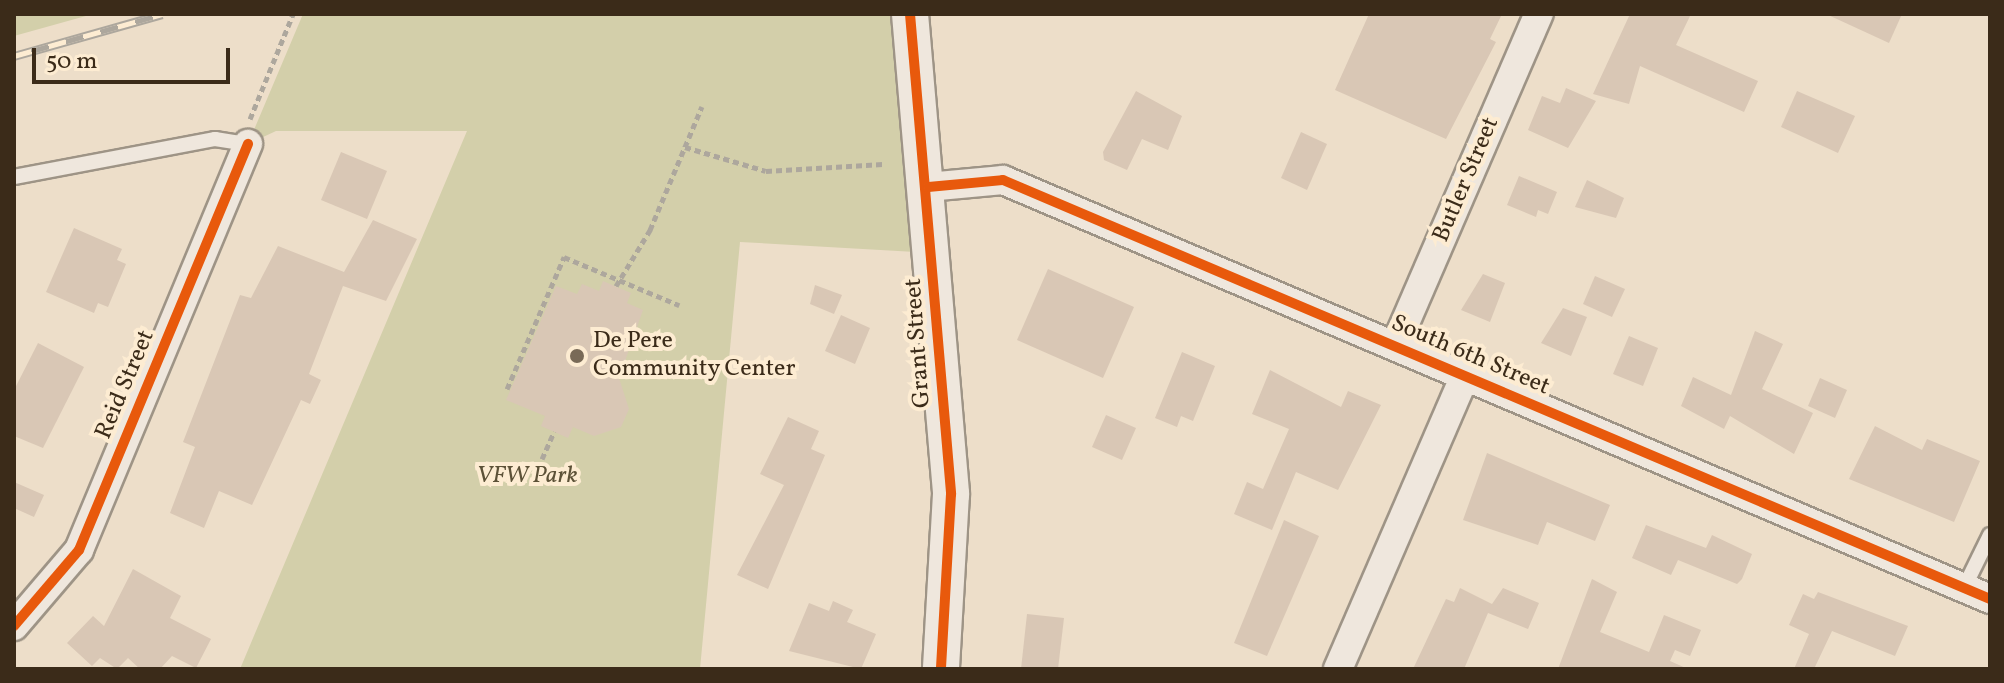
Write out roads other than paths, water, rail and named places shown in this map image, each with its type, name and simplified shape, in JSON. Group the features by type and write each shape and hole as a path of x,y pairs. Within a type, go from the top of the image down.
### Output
{"street":[{"name":"Grant Street","path":"910,14 928,187 951,494 941,669"},
{"name":"Butler Street","path":"1395,346 1539,14"},
{"name":"Reid Street","path":"14,626 79,550 248,144"},
{"name":"South 6th Street","path":"928,187 1003,180 1977,594"},
{"path":"1338,669 1465,376"}],"lane":[{"path":"14,177 215,139 248,144"},
{"path":"1977,594 1990,535"}],"railway":[{"path":"14,56 162,14"}],"place":[{"name":"De Pere Community Center","path":"577,356"}],"park label":[{"name":"VFW Park","path":"527,477"}]}
